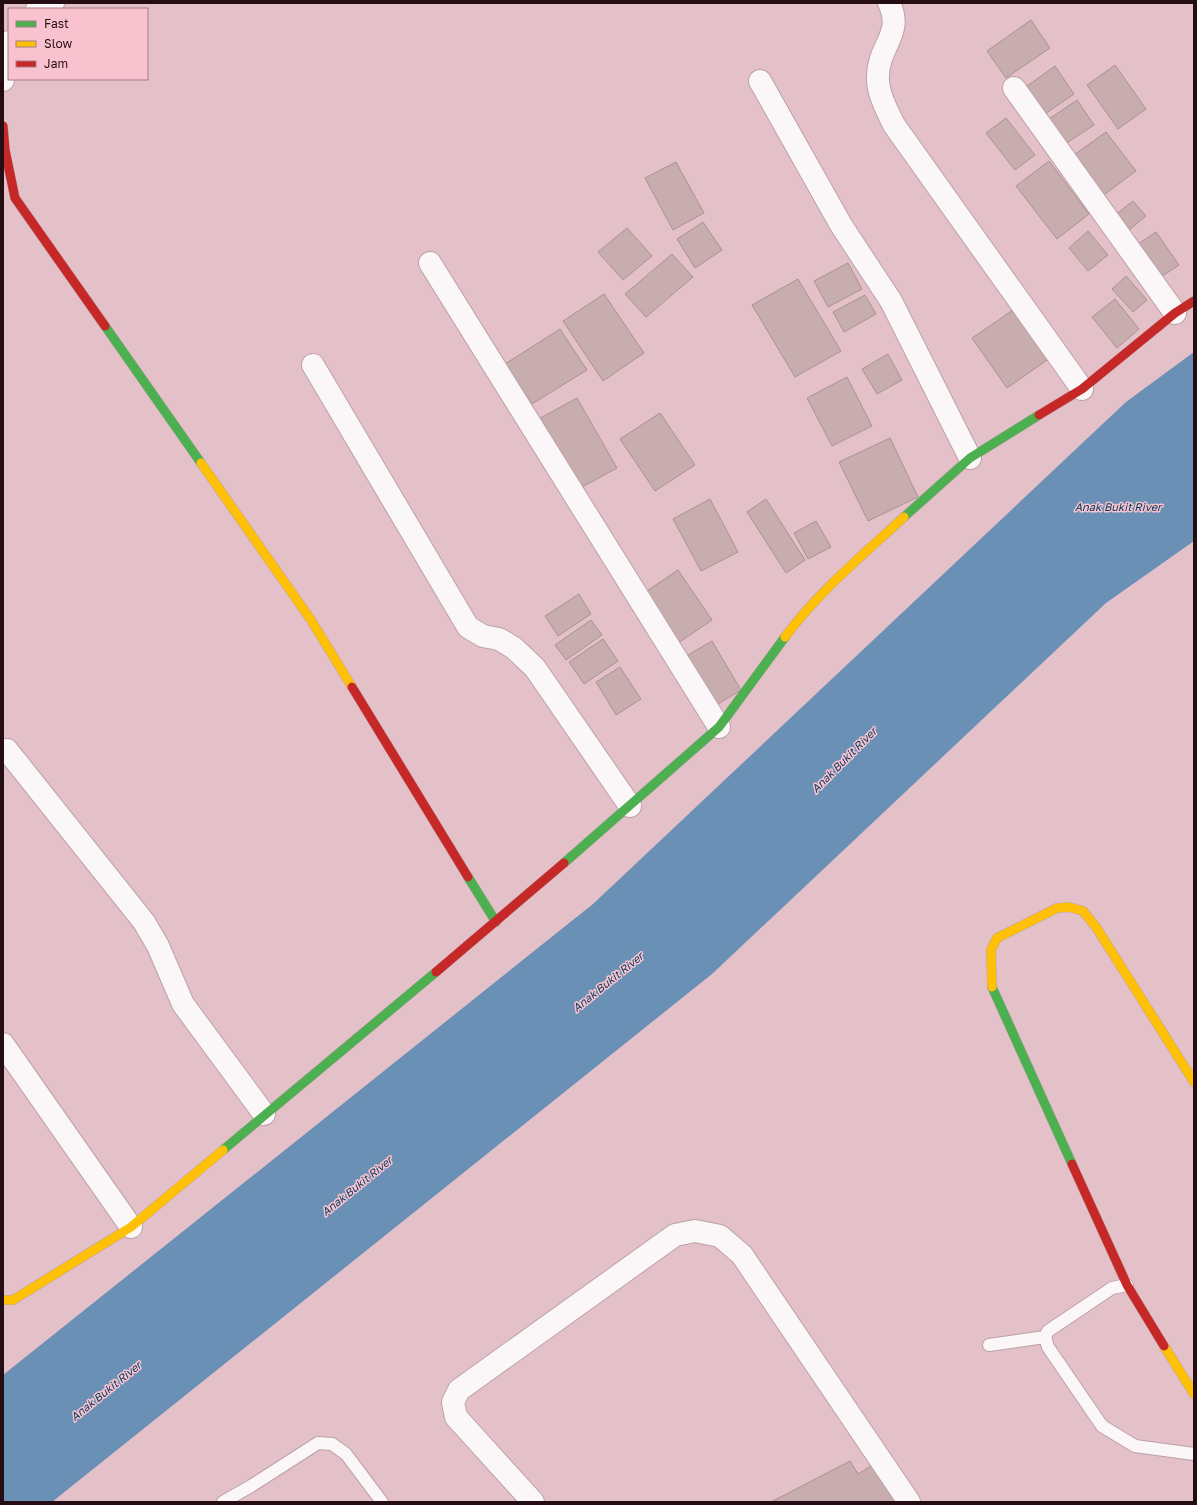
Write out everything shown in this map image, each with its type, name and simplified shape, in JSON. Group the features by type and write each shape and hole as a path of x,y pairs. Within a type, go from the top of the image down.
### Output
{"street":[{"path":"40,8 53,3"},
{"path":"889,3 895,17 894,30 882,53 878,76 883,103 894,125 1082,389"},
{"path":"3,80 6,48 8,44"},
{"path":"760,81 842,225 891,301 970,458"},
{"path":"1014,88 1175,313"},
{"path":"3,126 4,150 15,198 311,620 496,922"},
{"path":"430,263 718,727"},
{"path":"3,1300 13,1300 131,1227 264,1114 496,922 630,806 718,727 794,625 850,566 970,458 1082,389 1175,313 1194,300"},
{"path":"313,364 468,627 483,636 499,640 514,648 535,668 630,806"},
{"path":"7,750 144,922 158,946 183,1004 264,1114"},
{"path":"1194,1082 1096,927 1083,911 1069,907 1056,908 997,938 991,950 991,986 1127,1284 1194,1394"},
{"path":"3,1044 131,1227"},
{"path":"532,1502 456,1417 453,1402 459,1390 675,1235 695,1231 720,1236 742,1255 909,1502"}],"lane":[{"path":"1127,1284 1112,1288 1100,1295 1048,1331 1045,1337 1048,1347 1102,1426 1135,1446 1194,1454"},
{"path":"989,1345 1045,1337"},
{"path":"223,1502 318,1443 332,1444 346,1454 382,1502"}],"water":[{"name":"Anak Bukit River","path":"1194,352 1194,541 1106,603 712,974 52,1502 3,1502 3,1375 593,904 1126,402"}],"building":[{"path":"1031,20 1050,48 1006,78 987,51"},
{"path":"1115,65 1146,109 1118,129 1087,85"},
{"path":"1055,66 1074,94 1042,116 1023,89"},
{"path":"1077,100 1094,125 1062,146 1046,121"},
{"path":"1006,118 1035,155 1015,170 986,133"},
{"path":"1106,132 1136,171 1101,197 1071,157"},
{"path":"1049,161 1089,214 1057,239 1016,186"},
{"path":"676,162 704,213 673,230 645,178"},
{"path":"1133,201 1146,216 1123,235 1110,219"},
{"path":"703,222 722,250 695,268 677,239"},
{"path":"627,228 652,256 623,280 598,252"},
{"path":"1088,231 1108,255 1088,271 1069,248"},
{"path":"1156,232 1179,265 1155,281 1132,248"},
{"path":"672,254 693,277 646,317 625,294"},
{"path":"848,263 862,289 828,307 814,281"},
{"path":"1126,276 1147,300 1133,312 1112,289"},
{"path":"798,279 841,351 795,377 752,305"},
{"path":"604,294 644,353 603,381 563,321"},
{"path":"865,295 876,314 844,332 833,312"},
{"path":"1115,299 1139,329 1117,348 1092,317"},
{"path":"1016,308 1050,358 1007,388 972,338"},
{"path":"560,329 587,370 532,404 505,364"},
{"path":"888,354 902,380 877,394 862,369"},
{"path":"847,377 872,426 832,446 807,398"},
{"path":"577,398 617,468 575,491 535,421"},
{"path":"660,413 695,465 655,491 620,439"},
{"path":"890,438 918,497 868,521 839,462"},
{"path":"710,499 738,552 701,571 673,519"},
{"path":"766,499 805,560 786,573 747,512"},
{"path":"816,521 831,547 808,559 794,533"},
{"path":"678,570 712,620 678,643 644,593"},
{"path":"579,594 591,614 558,636 545,616"},
{"path":"591,620 602,635 566,660 555,645"},
{"path":"603,639 618,661 584,684 569,662"},
{"path":"712,641 741,690 710,709 681,659"},
{"path":"620,667 641,699 616,715 596,682"},
{"path":"850,1461 858,1474 876,1463 902,1502 771,1502"}],"traffic: fast":[{"path":"105,326 201,463"},
{"path":"904,517 970,458 1039,415"},
{"path":"564,863 719,727 785,637"},
{"path":"468,877 496,922"},
{"path":"223,1150 436,972"},
{"path":"992,987 1072,1164"}],"traffic: slow":[{"path":"201,463 311,620 352,687"},
{"path":"785,637 826,589 904,517"},
{"path":"992,987 991,950 997,938 1057,908 1069,907 1083,911 1096,927 1194,1082"},
{"path":"3,1300 13,1300 131,1227 223,1150"},
{"path":"1164,1346 1194,1394"}],"traffic: jam":[{"path":"3,126 5,150 15,198 105,326"},
{"path":"1039,415 1082,389 1175,313 1194,301"},
{"path":"352,687 468,877"},
{"path":"436,972 564,863"},
{"path":"1072,1164 1127,1285 1164,1346"}]}
